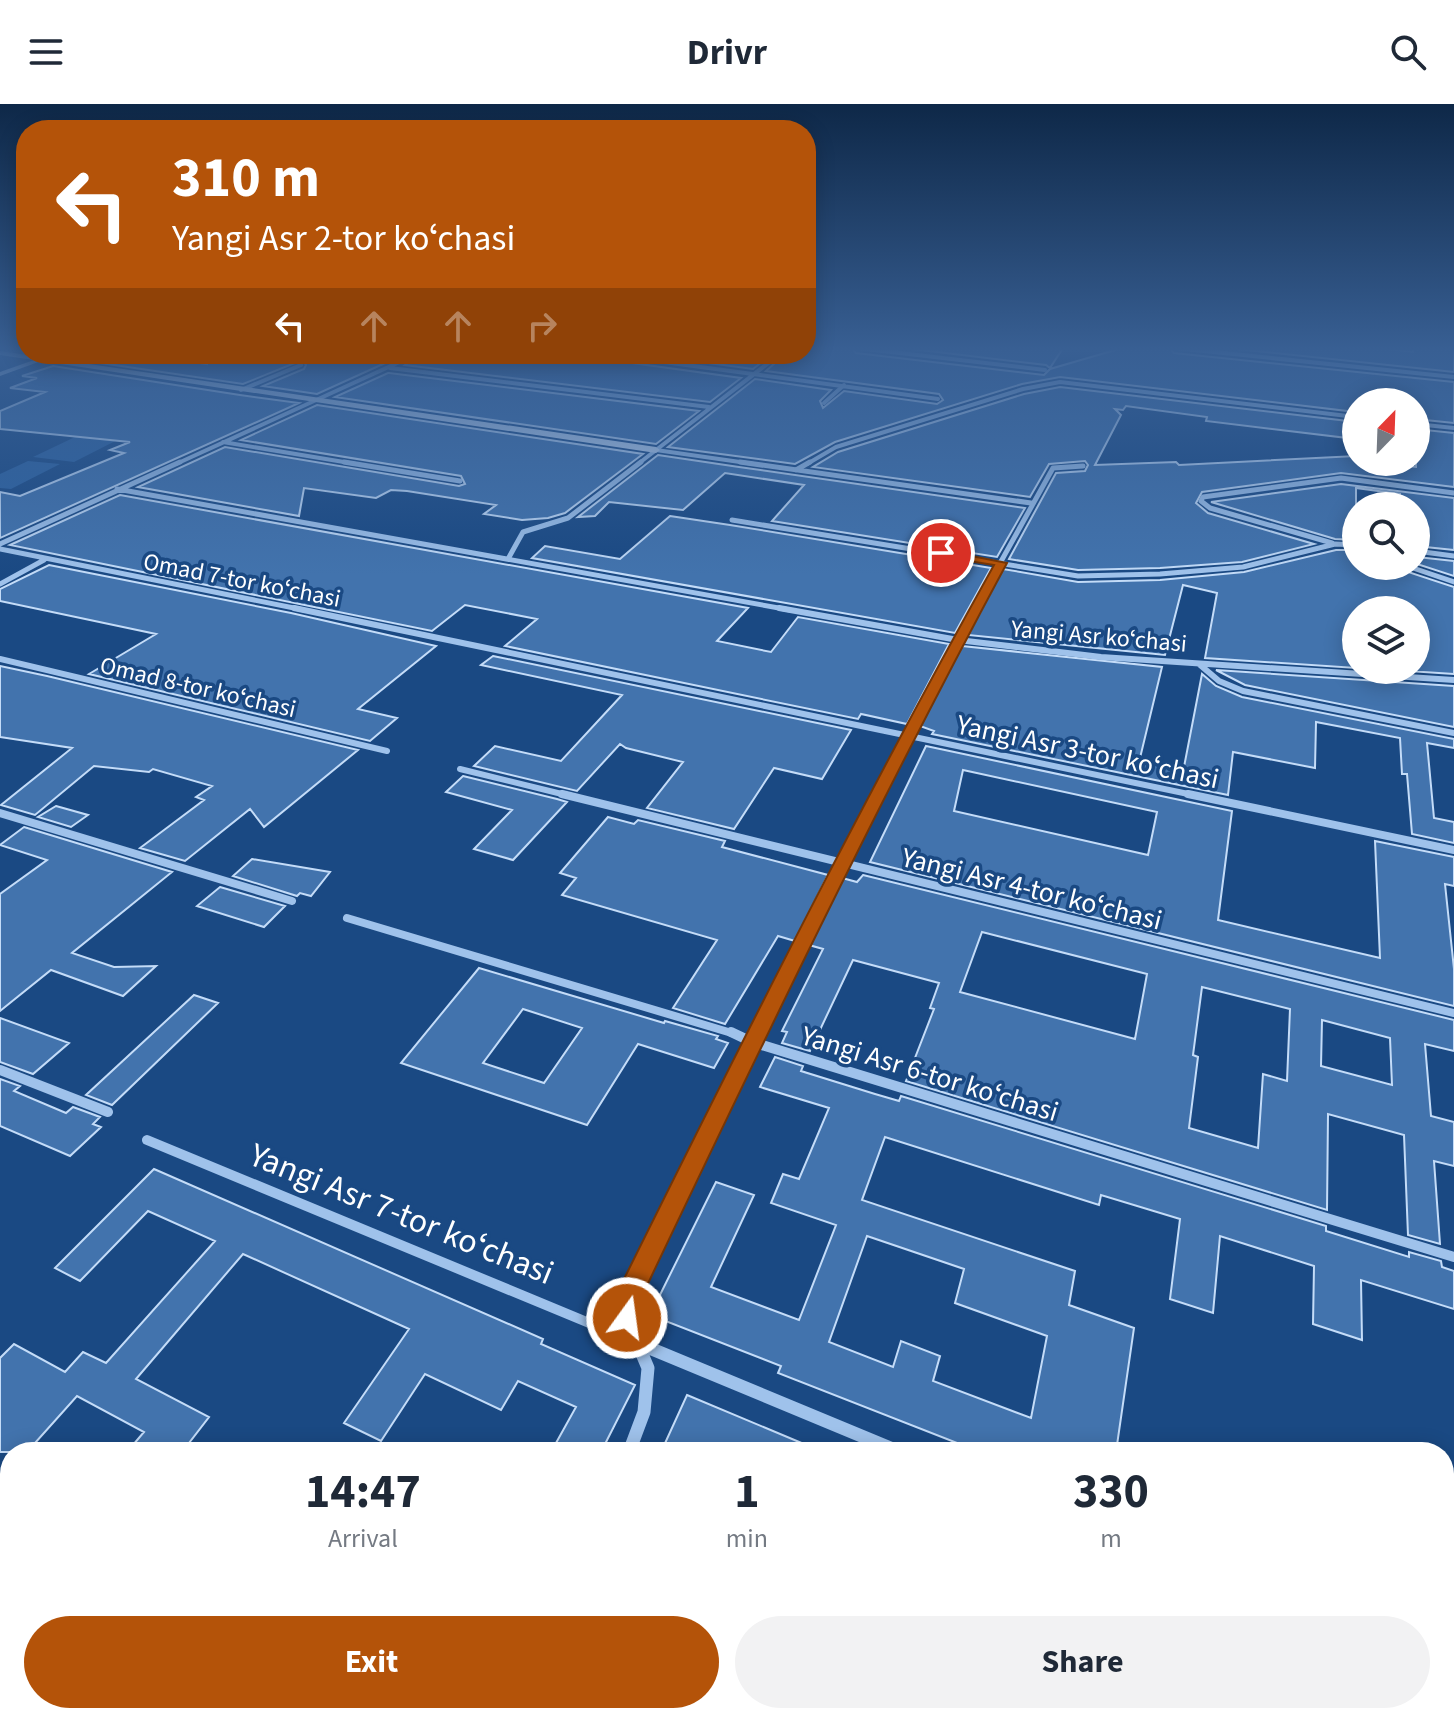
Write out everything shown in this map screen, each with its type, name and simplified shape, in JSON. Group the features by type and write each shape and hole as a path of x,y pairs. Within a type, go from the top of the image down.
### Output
{"street":[{"path":"0,546 263,424"},
{"path":"471,424 1031,503"},
{"path":"508,559 523,532 568,518 689,424"},
{"path":"796,470 836,447 912,424"},
{"path":"1430,425 1454,428"},
{"path":"222,442 460,481"},
{"path":"633,1442 644,1412 648,1368 627,1318 630,1293 907,735 1031,503 1053,468 1083,466"},
{"path":"1342,545 1210,508 1201,501 1203,497 1341,478 1454,493"},
{"name":"Yangi Asr koʻchasi","path":"117,489 958,640 1101,657 1454,680"},
{"path":"732,520 1078,576 1160,574 1243,567 1335,544"},
{"name":"Omad 7-tor koʻchasi","path":"0,546 45,560 479,645"},
{"path":"1430,553 1454,556"},
{"path":"0,584 45,560"},
{"path":"1430,574 1454,582"},
{"name":"Yangi Asr 3-tor koʻchasi","path":"479,645 1454,850"},
{"name":"Omad 8-tor koʻchasi","path":"0,659 387,751"},
{"path":"1199,664 1219,681 1243,691 1454,733"},
{"name":"Yangi Asr 4-tor koʻchasi","path":"460,769 1454,1013"},
{"path":"0,813 292,901"},
{"name":"Yangi Asr 6-tor koʻchasi","path":"347,918 727,1030 752,1042 1454,1257"},
{"path":"0,1070 108,1112"},
{"name":"Yangi Asr 7-tor koʻchasi","path":"147,1140 876,1442"}],"shaded area":[{"path":"96,427 135,431 74,462 33,457"},
{"path":"28,461 60,464 11,489 0,488 0,474"}],"building":[{"path":"0,424 253,424 0,538 0,492 20,496 124,453 110,450 130,442 0,429"},
{"path":"277,424 440,424 643,454 565,513 522,520 484,514 496,505 407,491 391,490 376,498 304,488 299,516 138,487 225,447 459,486 465,484 461,476 241,440"},
{"path":"516,424 683,424 656,444"},
{"path":"698,424 894,424 835,442 795,464 668,447"},
{"path":"929,424 1117,424 1095,465 1176,462 1179,465 1342,457 1342,473 1202,492 1196,503 1208,513 1314,544 1242,562 1078,570 1009,559 1056,473 1085,471 1088,465 1085,461 1049,464 1030,497 813,467 838,452"},
{"path":"1227,424 1342,424 1342,437"},
{"path":"1430,430 1454,433 1454,487 1365,476 1430,476"},
{"path":"658,455 1025,508 997,557 772,521 804,485 725,473 683,510 609,502 595,516 578,517"},
{"path":"1341,484 1406,492 1356,488 1356,492 1342,492 1342,539 1211,502"},
{"path":"120,495 748,608 717,641 771,652 798,617 949,644 907,724 861,714 858,719 505,646 537,619 465,605 432,631 10,545"},
{"path":"1430,495 1454,498 1454,550 1430,547"},
{"path":"670,516 991,568 955,633 532,558 545,546 620,559"},
{"path":"1342,550 1342,580 1430,579 1454,587 1454,674 1430,672 1430,596 1342,596 1342,667 1205,658 1217,593 1183,585 1165,655 968,635 1003,569 1078,582 1160,580 1244,572"},
{"path":"1430,558 1454,561 1454,576 1430,568"},
{"path":"49,565 291,613 436,646 358,709 397,718 370,741 89,674 156,634 0,601 0,589"},
{"path":"962,646 1162,667 1140,758 1184,767 1202,674 1216,686 1242,697 1454,739 1454,748 1427,743 1434,818 1454,822 1454,843 1412,834 1407,774 1402,774 1400,738 1316,722 1315,768 1233,752 1228,795 932,734 934,731 920,726"},
{"path":"493,656 851,730 822,779 774,768 734,829 647,808 683,762 620,744 577,791 474,766 495,746 561,761 622,695 481,665"},
{"path":"0,666 358,750 264,827 250,809 185,861 140,848 204,800 196,797 212,786 153,769 149,772 94,766 35,815 1,805 72,748 0,737"},
{"path":"1216,670 1342,678 1342,684 1454,686 1454,727 1245,685"},
{"path":"926,746 1232,811 1218,920 1380,958 1375,841 1454,857 1454,886 1445,884 1454,969 1454,1006 870,862","holes":["963,770 1157,812 1148,855 954,811"]},
{"path":"463,776 567,802 513,860 474,849 512,810 446,792"},
{"path":"56,806 88,815 71,827 38,817"},
{"path":"608,817 634,824 638,820 725,841 722,847 828,875 795,941 778,936 725,1024 673,1008 717,940 562,895 576,878 560,873"},
{"path":"24,827 172,872 72,953 114,967 156,966 123,996 51,970 0,1011 0,894 47,860 0,845"},
{"path":"252,859 330,872 311,896 300,893 297,896 233,876"},
{"path":"863,875 1454,1020 1454,1051 1425,1044 1431,1116 1454,1122 1454,1166 1434,1161 1440,1244 1408,1235 1404,1135 1328,1114 1327,1210 906,1081 934,1009 930,1008 939,983 853,960 810,1051 782,1043 787,1032 782,1031 823,949 809,945 842,878 857,882","holes":["982,932 1147,974 1135,1039 960,992","1202,987 1290,1009 1287,1081 1263,1074 1258,1148 1189,1128 1198,1057 1193,1055","1322,1020 1390,1038 1392,1085 1321,1066"]},
{"path":"220,887 285,906 264,927 197,906"},
{"path":"479,968 718,1036 716,1039 728,1043 714,1068 638,1044 587,1125 401,1063","holes":["523,1009 582,1028 544,1083 483,1063"]},
{"path":"194,995 218,1003 112,1105 86,1095"},
{"path":"0,1018 69,1043 33,1074 0,1062"},
{"path":"775,1057 803,1066 801,1071 875,1094 899,1101 901,1096 1326,1226 1326,1231 1409,1257 1409,1252 1441,1261 1442,1267 1454,1271 1454,1309 1361,1280 1362,1340 1313,1324 1314,1266 1220,1236 1213,1313 1170,1299 1180,1219 1101,1195 1099,1205 885,1137 862,1200 1075,1271 1069,1305 1134,1328 1117,1442 954,1442 778,1373 781,1366 650,1315 716,1182 754,1195 711,1287 799,1320 836,1225 771,1203 783,1174 799,1179 829,1108 760,1087","holes":["867,1236 964,1269 955,1303 1047,1336 1031,1418 933,1381 940,1356 901,1341 893,1367 829,1342"]},
{"path":"0,1079 20,1086 14,1091 66,1113 73,1107 100,1117 93,1124 101,1127 70,1156 0,1126"},
{"path":"154,1169 543,1339 541,1344 635,1385 606,1442 557,1442 576,1407 518,1381 501,1410 425,1374 381,1441 344,1423 409,1329 243,1254 136,1379 209,1417 190,1442 136,1442 144,1432 77,1396 36,1442 0,1442 0,1358 14,1344 65,1372 83,1352 106,1363 215,1241 148,1211 80,1281 55,1268"},
{"path":"687,1395 799,1442 666,1442"}],"route":[{"path":"627,1318 630,1293 752,1042 907,735 1001,563 941,553"}]}
